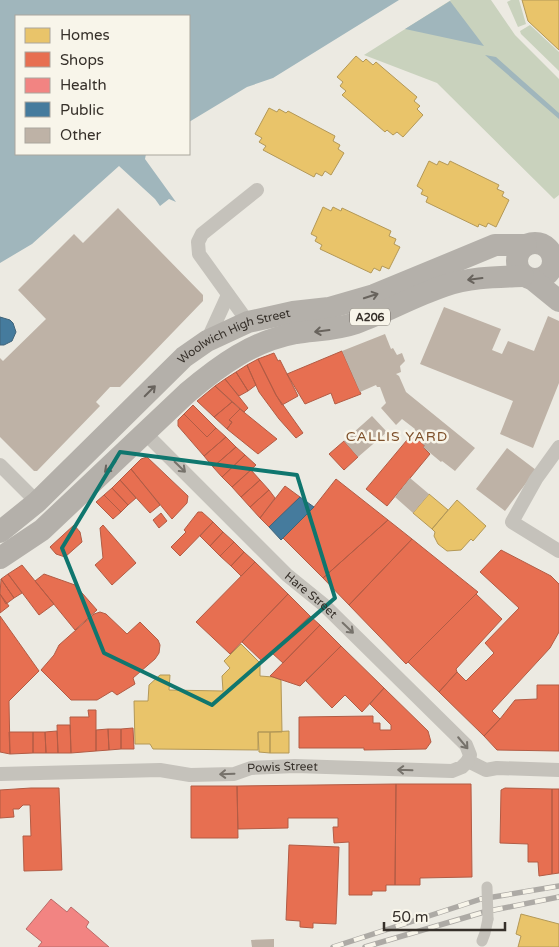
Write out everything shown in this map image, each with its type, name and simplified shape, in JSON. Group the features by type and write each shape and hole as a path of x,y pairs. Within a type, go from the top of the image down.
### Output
{"main road":[{"name":"Woolwich High Street","path":"0,532 37,502 184,357 207,341 248,322 293,312 329,308 374,295 495,245 544,254"},
{"path":"528,278 539,279 544,277 552,267 544,254 521,249 516,260 517,266 528,278 559,301"},
{"name":"Woolwich High Street","path":"0,558 42,530 187,393 210,373 238,354 268,339 297,333 326,331 355,324 444,286 467,280 528,278"}],"street":[{"path":"248,322 199,254 198,242 202,234 257,190"},
{"path":"207,341 228,295"},
{"name":"Hare Street","path":"145,433 287,575 324,605 459,738 469,750 468,761"},
{"path":"559,447 536,480 512,522 559,551"},
{"path":"0,465 37,502"},
{"path":"468,761 486,770 496,768 559,770"},
{"name":"Powis Street","path":"0,774 160,770 190,775 234,774 251,768 294,766 452,771 462,767 468,761"},
{"path":"482,941 486,933 488,919 487,886"}],"highlighted area":[{"path":"120,452 297,475 335,598 212,705 104,653 62,548"}],"green space":[{"path":"451,0 491,0 515,35 559,79 559,195 554,199 437,83 364,55"},
{"path":"519,0 526,24 518,27 507,2"},
{"path":"530,25 559,52 559,71 521,34 520,31"}],"water":[{"path":"0,0 399,0 273,78 247,87 190,121 190,15 15,15 15,155 146,155 145,159 176,202 169,199 160,206 155,199 119,166 32,244 0,263"},
{"path":"450,1 484,46 405,29"},
{"path":"485,55 496,57 559,113 559,119"}],"building: Homes":[{"path":"522,0 559,0 559,50 528,21"},
{"path":"356,56 363,62 366,59 373,65 376,62 417,97 414,101 420,106 417,109 423,115 403,137 397,132 393,135 387,130 385,132 342,95 346,91 340,86 343,82 337,77"},
{"path":"269,108 277,112 279,109 286,113 288,111 335,136 333,141 340,145 338,149 344,153 331,175 325,171 322,176 316,173 314,177 263,150 266,146 259,142 262,138 255,134"},
{"path":"429,161 437,165 439,161 448,165 450,161 499,185 497,189 504,192 502,196 509,200 496,227 488,223 486,227 479,224 478,227 426,202 428,197 421,194 423,190 417,186"},
{"path":"323,207 331,211 333,207 341,211 342,208 391,231 389,236 396,239 394,244 400,247 389,269 382,266 380,271 374,268 371,273 320,249 322,245 315,241 317,237 311,234"},
{"path":"429,494 448,510 432,529 413,513"},
{"path":"457,500 486,526 473,541 471,539 461,550 447,551 438,544 434,536 435,532 432,529"},
{"path":"241,644 260,663 260,676 281,680 282,732 258,732 258,750 153,749 150,744 135,744 134,701 148,701 149,685 160,675 170,675 169,690 223,691 222,676 230,668 224,661"},
{"path":"289,731 289,753 270,753 270,732"},
{"path":"258,732 270,732 270,753 259,752"},
{"path":"521,914 559,924 559,947 518,947 521,936 516,934"}],"building: Shops":[{"path":"342,351 361,394 335,404 331,393 305,404 287,374"},
{"path":"274,353 278,361 280,360 298,396 282,405 258,359"},
{"path":"258,359 276,395 303,433 296,438 259,392 247,365"},
{"path":"247,365 256,385 248,391 236,372"},
{"path":"236,372 248,391 239,396 225,379"},
{"path":"225,379 248,408 244,412 215,386"},
{"path":"215,386 232,402 214,417 197,401"},
{"path":"232,402 240,409 229,420 232,422 227,429 214,417"},
{"path":"193,405 216,428 207,437 184,414"},
{"path":"240,409 277,439 258,454 227,429 232,422 229,420"},
{"path":"184,414 207,437 216,428 226,437 204,456 178,426 178,420"},
{"path":"412,434 425,446 423,447 430,454 387,506 366,489"},
{"path":"226,437 236,447 213,467 204,456"},
{"path":"344,441 358,457 344,470 329,454"},
{"path":"236,447 245,455 222,477 213,467"},
{"path":"245,455 256,465 232,487 222,477"},
{"path":"147,457 188,496 187,503 172,519 131,469 141,459"},
{"path":"131,469 160,505 150,513 120,480"},
{"path":"251,470 260,480 241,497 232,487"},
{"path":"336,479 388,520 323,578 283,538 314,507"},
{"path":"120,480 136,498 128,505 112,488"},
{"path":"260,480 269,490 250,507 241,497"},
{"path":"285,486 300,497 269,527 260,518"},
{"path":"112,488 128,505 121,512 104,495"},
{"path":"269,490 275,498 260,518 250,507"},
{"path":"104,495 121,512 113,519 96,502"},
{"path":"198,512 202,512 213,522 180,556 171,547 186,532 184,530"},
{"path":"161,513 167,521 159,528 153,520"},
{"path":"388,520 412,539 349,605 323,578"},
{"path":"213,522 223,532 210,546 200,536"},
{"path":"74,525 80,532 82,542 65,557 56,554 50,547"},
{"path":"103,525 136,563 112,585 95,565 103,558 100,528"},
{"path":"223,532 234,542 220,556 210,546"},
{"path":"412,539 478,592 406,664 349,605"},
{"path":"234,542 244,552 231,566 220,556"},
{"path":"501,550 551,576 559,584 559,632 550,648 492,711 500,719 484,736 439,692 457,672 466,681 494,653 485,643 519,608 480,572"},
{"path":"244,552 255,562 241,576 231,566"},
{"path":"255,562 288,594 230,654 196,622"},
{"path":"22,565 54,604 39,615 8,574"},
{"path":"8,574 22,593 14,598 1,579"},
{"path":"44,574 75,585 97,610 75,630 35,581"},
{"path":"1,579 14,598 6,604 0,594"},
{"path":"0,594 9,606 0,613"},
{"path":"288,594 310,616 263,662 242,642"},
{"path":"476,594 502,619 456,669 457,672 439,692 408,662"},
{"path":"100,612 106,614 127,634 140,622 158,640 160,645 159,653 155,659 133,678 135,684 117,695 112,691 97,700 71,700 41,670 54,655 59,645 94,614"},
{"path":"0,616 39,671 9,701 10,754 0,752"},
{"path":"310,616 320,625 283,663 272,653"},
{"path":"320,625 341,646 300,686 270,676"},
{"path":"341,646 384,688 362,712 345,695 332,708 306,681"},
{"path":"537,685 559,685 559,751 497,750 484,736 515,700 537,699"},
{"path":"384,688 428,731 431,742 426,749 299,748 299,717 373,716 373,723 380,723 380,730 391,730 391,725 370,704"},
{"path":"88,710 96,710 96,751 71,753 70,717 89,717"},
{"path":"57,725 70,725 71,753 58,753"},
{"path":"133,728 134,749 121,749 121,729"},
{"path":"108,729 121,729 121,749 109,750"},
{"path":"108,729 109,750 96,751 96,730"},
{"path":"57,731 58,753 46,753 45,732"},
{"path":"9,732 33,732 33,753 10,754"},
{"path":"33,732 45,732 46,753 33,753"},
{"path":"396,784 395,885 386,885 386,891 372,891 372,895 349,895 349,842 334,843 333,827 338,827 338,818 288,818 288,828 238,829 237,786"},
{"path":"396,784 471,784 472,877 420,878 420,885 395,885"},
{"path":"191,786 237,786 238,838 191,838"},
{"path":"59,788 62,870 24,871 23,836 31,836 30,805 23,805 19,809 13,809 14,817 0,818 0,790"},
{"path":"505,788 552,789 552,874 539,876 538,862 528,862 528,844 500,843 501,790"},
{"path":"552,789 559,789 559,873 552,874"},
{"path":"289,845 339,847 336,924 313,923 313,928 300,927 300,921 286,920"}],"building: Health":[{"path":"51,899 67,912 71,907 89,922 86,927 109,947 38,947 42,942 26,929"}],"building: Public":[{"path":"0,317 10,320 16,332 12,341 4,345 0,345"},
{"path":"300,497 314,507 281,540 269,527"}],"building: Other":[{"path":"118,208 203,295 203,301 120,387 110,387 96,402 100,406 37,471 34,471 0,437 0,358 3,361 46,319 18,290 74,234 83,243"},
{"path":"444,307 501,329 492,350 502,354 508,341 534,351 548,316 559,321 559,383 533,448 500,434 513,401 420,364"},
{"path":"385,334 391,349 393,348 397,355 402,353 405,361 400,366 401,372 396,374 399,376 406,392 475,448 455,471 423,447 425,446 412,434 415,429 402,419 396,425 381,408 386,403 380,387 376,385 360,392 342,351"},
{"path":"372,416 387,432 358,457 344,441"},
{"path":"507,448 536,470 505,511 476,489"},
{"path":"410,478 429,494 413,513 395,497"},
{"path":"274,939 274,947 252,947 251,940"}],"railway":[{"path":"333,947 481,899 559,886"},
{"path":"365,947 484,912 559,897"}],"district":[{"name":"CALLIS YARD","path":"397,436"}]}
